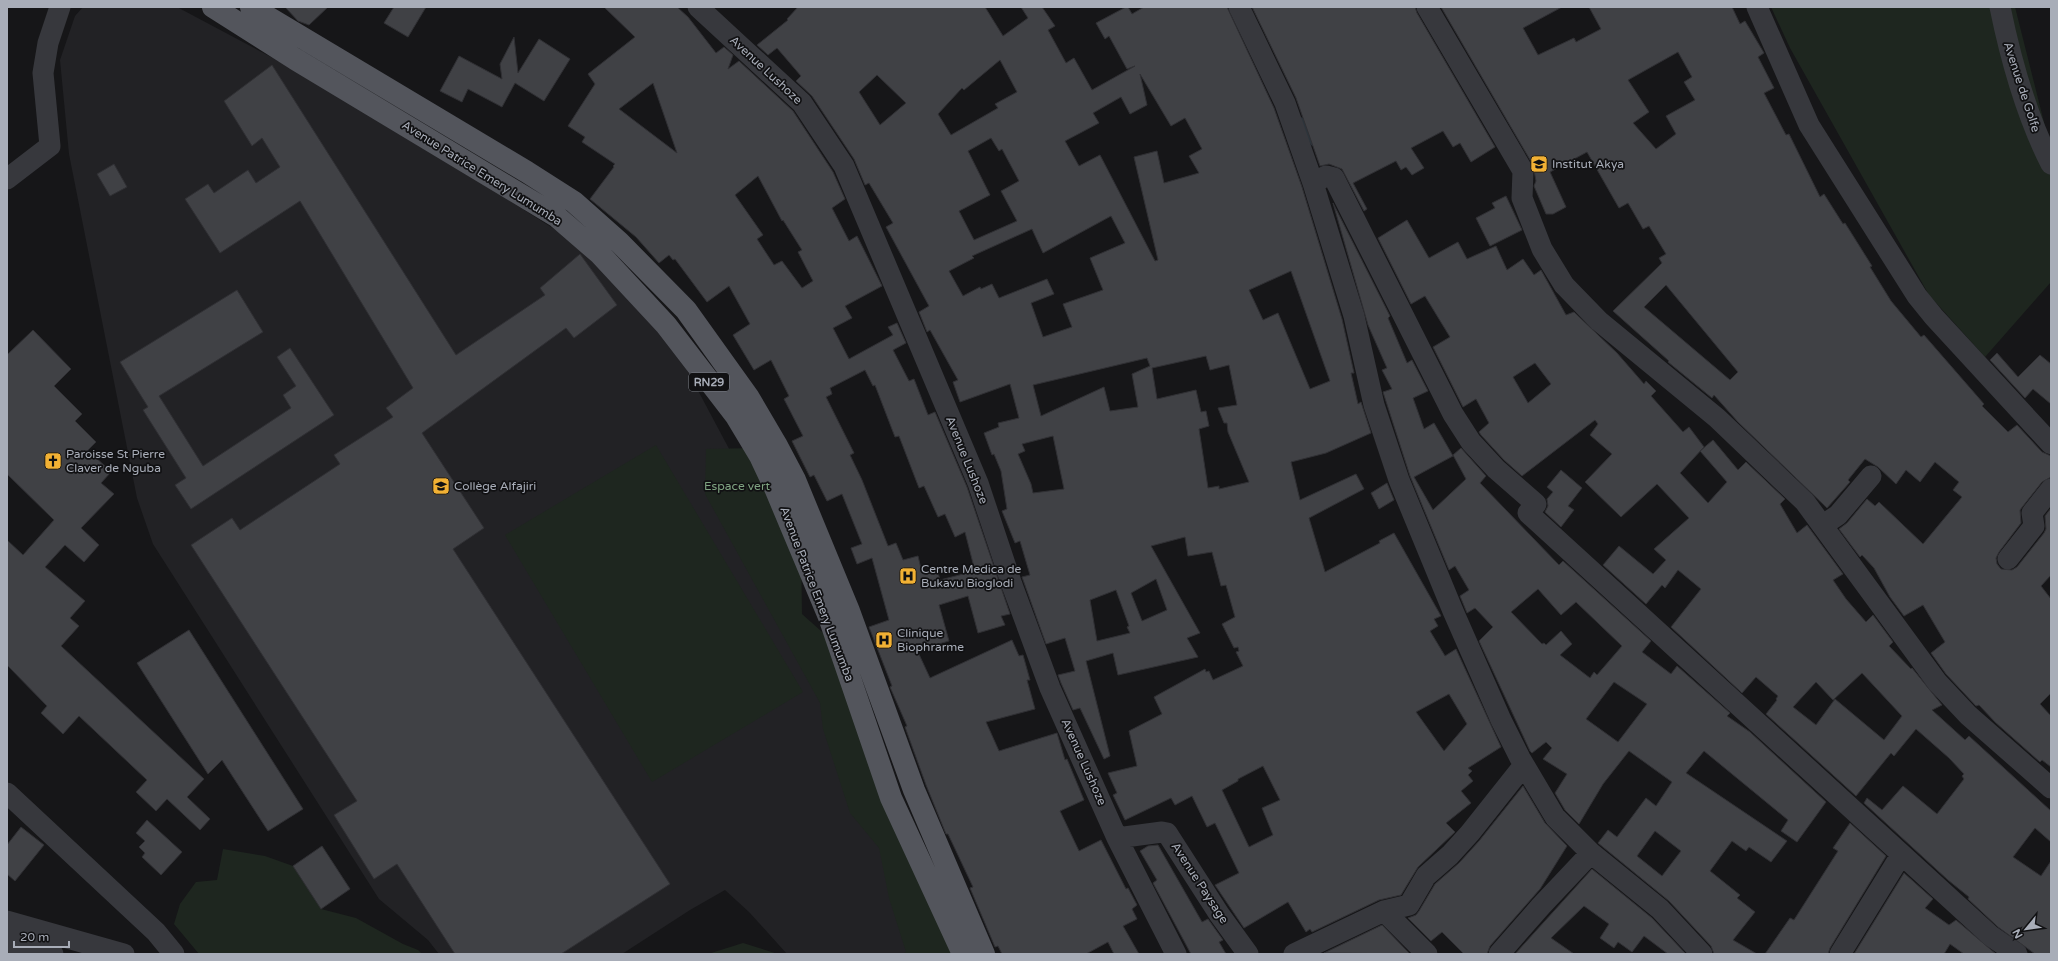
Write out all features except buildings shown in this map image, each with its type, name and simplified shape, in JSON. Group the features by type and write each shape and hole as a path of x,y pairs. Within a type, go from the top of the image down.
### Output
{"main road":[{"name":"Avenue Patrice Emery Lumumba","path":"213,7 295,59 556,216 600,254 666,325 736,416 760,456 829,617 891,798 962,954"},
{"name":"Avenue Patrice Emery Lumumba","path":"251,7 521,168 574,202 619,242 686,310 749,398 795,480 849,611 914,790 984,954"},
{"path":"666,325 686,310"},
{"path":"891,798 914,790"}],"street":[{"path":"7,179 50,146 43,73 48,42 60,7"},
{"name":"Avenue Lushoze","path":"698,7 802,103 844,166 978,483 1012,585 1050,688 1117,838 1176,954"},
{"path":"1239,7 1285,103 1313,182 1354,316 1374,405 1399,480 1414,520 1459,626 1501,720 1524,765 1555,817 1591,853 1660,909 1702,954"},
{"path":"1427,7 1523,171 1522,198 1542,250 1564,286 1599,321 1717,418 1804,502 1823,525 1860,579 1937,682 1968,715 2051,788"},
{"path":"1757,7 1809,125 1917,296 1934,317 2051,444"},
{"name":"Avenue de Golfe","path":"2000,7 2008,47 2024,98 2038,138 2051,164"},
{"path":"1313,182 1326,176 1334,178 1452,414 1471,442 1496,469 1536,504 1528,512 1991,936 2017,954"},
{"path":"1823,525 1838,515 1871,476"},
{"path":"2008,559 2034,526 2032,513 2051,489"},
{"path":"1294,954 1384,911 1409,905 1426,876 1450,856 1524,765"},
{"path":"7,792 156,932 174,954"},
{"name":"Avenue Paysage","path":"1117,838 1162,832 1167,833 1219,914 1248,954"},
{"path":"1499,954 1541,906 1591,853"},
{"path":"1840,954 1902,855"},
{"path":"1384,911 1427,954"},
{"path":"7,921 124,954"},
{"path":"7,942 53,954"}],"shaded area":[{"name":"Collège Alfajiri","path":"83,7 177,7 303,74 428,149 584,248 670,338 743,475 927,954 787,954 749,912 725,890 690,910 622,954 439,954 428,940 379,899 153,544 137,498 69,154 60,60 75,16"}],"green space":[{"path":"1771,7 2015,7 2051,150 2051,282 1985,357 1929,295 1790,48"},
{"path":"656,445 803,692 652,782 505,535"},
{"name":"Espace vert","path":"755,448 801,550 802,614 840,648 963,954 902,954 906,952 889,898 879,848 850,813 823,729 820,703 705,494 706,449"},
{"path":"223,849 265,856 293,866 321,909 356,918 403,944 418,950 422,954 199,954 174,924 180,904 196,882 217,880"},
{"path":"743,943 778,954 708,954"}],"waterway":[{"path":"1301,120 1313,143"}],"place":[{"name":"Institut Akya","path":"1539,164"},
{"name":"Paroisse St Pierre Claver de Nguba","path":"53,461"},
{"name":"Collège Alfajiri","path":"441,486"},
{"name":"Centre Medica de Bukavu Bioglodi","path":"908,576"},
{"name":"Clinique Biophrarme","path":"884,640"}]}
